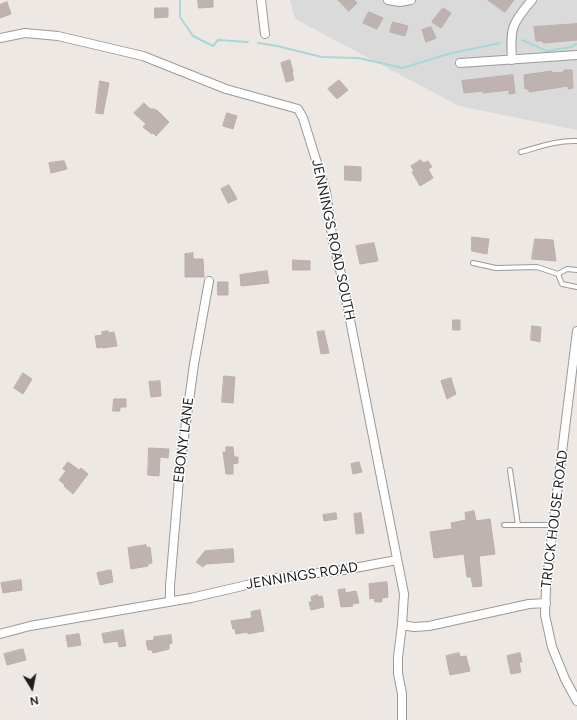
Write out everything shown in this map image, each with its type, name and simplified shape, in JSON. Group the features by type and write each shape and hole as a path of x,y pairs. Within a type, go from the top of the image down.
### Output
{"street":[{"path":"261,0 265,34"},
{"path":"388,0 400,2 411,0"},
{"path":"512,60 510,37 512,29 521,12 532,0"},
{"name":"JENNINGS ROAD SOUTH","path":"0,38 25,33 58,36 136,54 226,89 298,109 303,118 326,192 332,242 341,274 397,560"},
{"path":"460,63 577,55"},
{"name":"EBONY LANE","path":"170,602 180,466 194,364 209,281"},
{"name":"TRUCK HOUSE ROAD","path":"577,331 573,388 553,526 545,615 552,648 565,679 577,701"},
{"path":"397,560 404,594 398,662 398,673 402,694 402,720"},
{"name":"JENNINGS ROAD","path":"0,634 30,626 170,602 281,577 344,570 397,560"},
{"path":"402,625 414,627 429,626 529,604 546,603"}],"lane":[{"path":"521,152 559,143 577,141"},
{"path":"473,263 496,268 537,267 558,274 567,269 577,270"},
{"path":"558,274 562,284 577,287"},
{"path":"510,470 518,525"},
{"path":"504,525 553,526"}],"shaded area":[{"path":"290,0 577,0 577,130 459,106 295,19"}],"building":[{"path":"198,0 213,0 213,7 199,8"},
{"path":"338,0 354,0 357,3 349,11"},
{"path":"488,0 514,0 505,12"},
{"path":"7,2 11,14 0,18 0,5"},
{"path":"155,8 168,8 168,17 155,18"},
{"path":"443,8 451,13 441,28 432,22"},
{"path":"369,12 383,18 377,29 363,23"},
{"path":"393,22 408,26 405,36 390,32"},
{"path":"577,24 577,40 543,43 543,41 536,41 534,27"},
{"path":"431,27 436,38 426,42 422,30"},
{"path":"290,60 294,80 286,82 281,63"},
{"path":"564,70 572,70 573,88 568,89 568,86 529,92 529,89 525,89 524,75 552,71 552,73 564,72"},
{"path":"513,75 515,93 509,94 509,90 483,93 483,91 464,93 462,81"},
{"path":"339,80 348,90 337,99 328,89"},
{"path":"100,81 109,83 103,114 96,113"},
{"path":"144,103 150,109 158,111 169,122 156,136 143,127 146,124 134,113"},
{"path":"227,113 237,116 233,129 223,126"},
{"path":"421,160 423,163 428,161 432,167 428,169 433,178 420,186 412,172 414,171 411,166"},
{"path":"64,161 67,169 51,173 49,163"},
{"path":"345,166 361,167 361,181 345,180"},
{"path":"229,185 237,199 228,203 221,189"},
{"path":"472,237 489,239 487,254 472,251"},
{"path":"535,239 553,240 556,261 532,259"},
{"path":"374,243 378,261 360,264 356,246"},
{"path":"193,253 193,259 203,259 204,277 185,277 185,254"},
{"path":"293,260 310,261 310,270 293,270"},
{"path":"267,271 269,283 241,286 240,275"},
{"path":"218,282 228,282 228,295 218,295"},
{"path":"453,320 460,320 460,330 453,330"},
{"path":"532,326 541,327 540,342 531,340"},
{"path":"108,331 109,333 114,332 117,346 97,348 95,336 102,335 102,332"},
{"path":"324,331 329,353 321,354 317,332"},
{"path":"23,373 32,379 23,394 14,388"},
{"path":"224,376 235,377 233,403 222,402"},
{"path":"451,378 456,394 447,399 441,381"},
{"path":"160,381 161,396 151,397 149,382"},
{"path":"114,399 126,399 126,407 120,407 120,411 113,411"},
{"path":"226,447 233,447 234,457 238,457 238,463 233,464 233,474 226,474 223,452 226,452"},
{"path":"149,448 169,449 168,458 160,457 159,476 148,475"},
{"path":"68,462 79,470 81,468 88,474 73,494 59,480 66,471 63,469"},
{"path":"359,462 362,472 353,474 351,464"},
{"path":"474,511 476,521 490,519 495,554 479,556 482,586 473,587 471,577 467,577 464,554 434,558 430,532 452,529 451,523 466,520 465,513"},
{"path":"336,513 337,519 324,521 323,515"},
{"path":"361,513 364,533 356,534 354,514"},
{"path":"146,545 147,548 150,547 152,563 148,564 148,566 131,569 128,548"},
{"path":"233,549 234,562 206,564 203,567 196,562 205,551"},
{"path":"111,570 113,582 100,585 97,573"},
{"path":"21,580 22,590 3,593 1,583"},
{"path":"387,582 388,597 382,598 382,602 375,602 374,598 370,599 369,584"},
{"path":"345,589 345,593 356,591 359,603 352,604 353,606 341,607 338,590"},
{"path":"318,595 318,597 322,596 324,607 311,610 309,602 312,602 311,597"},
{"path":"260,610 264,631 248,634 248,632 236,634 231,621 252,618 251,612"},
{"path":"123,630 126,646 119,647 118,641 104,643 102,634"},
{"path":"79,634 81,645 68,647 66,636"},
{"path":"171,635 172,643 169,644 169,649 153,653 152,650 148,650 146,641 154,640 154,637"},
{"path":"23,649 26,660 7,665 4,654"},
{"path":"459,653 460,657 466,656 470,671 450,675 446,656"},
{"path":"520,653 522,662 519,662 521,672 511,674 507,656"}],"waterway":[{"path":"180,0 180,17 193,36 213,46 218,40 248,42"},
{"path":"522,40 547,51 571,47 577,44"},
{"path":"258,43 322,57 358,58 403,68 448,54 500,43"}]}
